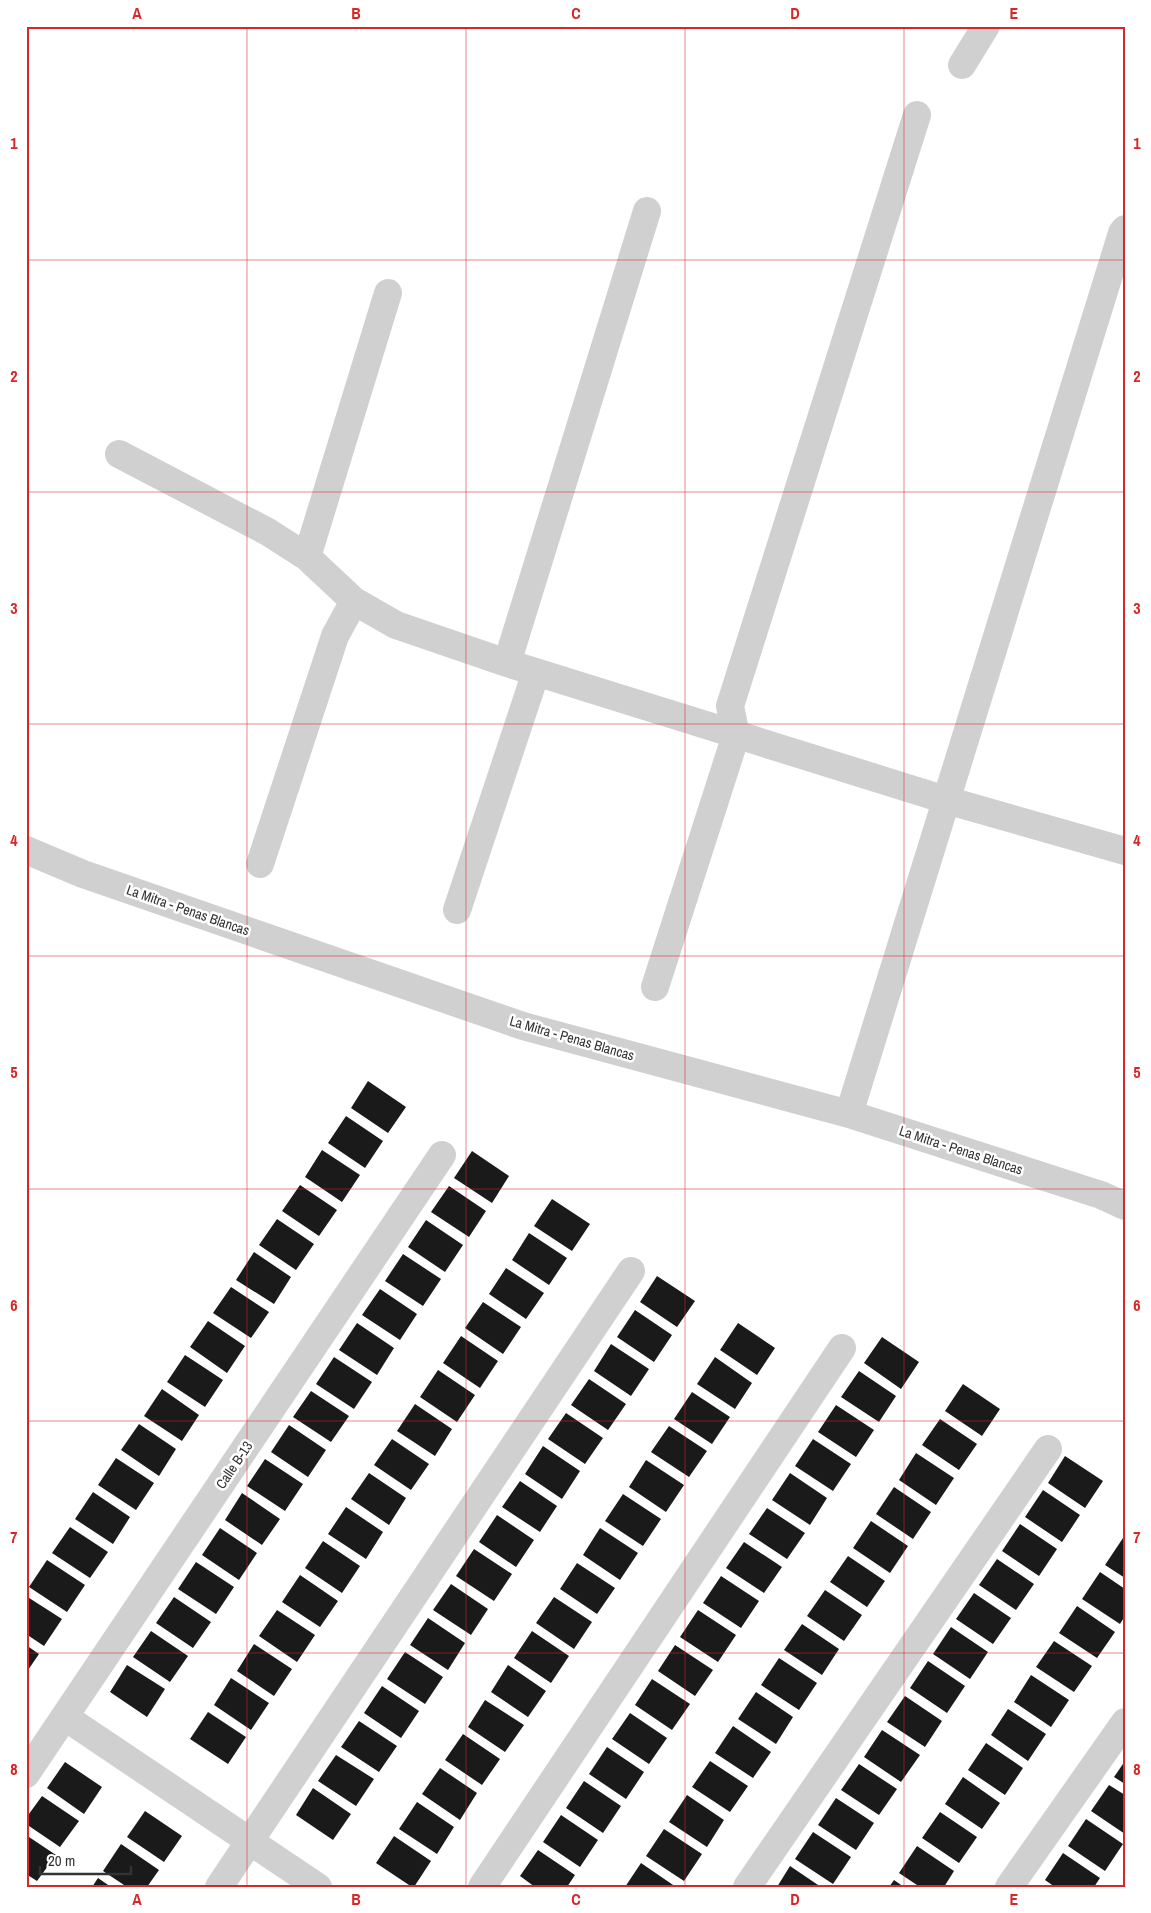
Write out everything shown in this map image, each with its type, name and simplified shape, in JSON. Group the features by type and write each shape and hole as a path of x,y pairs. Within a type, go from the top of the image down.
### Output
{"street":[{"path":"962,66 986,26"},
{"path":"655,987 736,734 730,706 916,115"},
{"path":"508,663 647,211"},
{"path":"849,1114 1122,233 1125,229"},
{"path":"307,558 388,292"},
{"path":"119,454 268,532 307,558 354,601 396,625 536,672 946,800 1125,850"},
{"path":"260,864 335,636 354,601"},
{"path":"457,910 536,672"},
{"name":"La Mitra - Penas Blancas","path":"26,850 83,874 523,1026 849,1114 1102,1195 1125,1206"},
{"name":"Calle B-13","path":"26,1774 442,1155"},
{"path":"219,1887 631,1271"},
{"path":"482,1887 842,1348"},
{"path":"747,1887 1048,1449"},
{"path":"65,1717 318,1887"},
{"path":"1009,1887 1125,1722"}],"building":[{"path":"368,1081 406,1107 388,1133 351,1108"},
{"path":"346,1116 383,1141 365,1168 328,1143"},
{"path":"322,1150 360,1175 342,1202 305,1177"},
{"path":"472,1151 509,1176 492,1203 454,1178"},
{"path":"300,1185 337,1210 319,1236 282,1211"},
{"path":"449,1186 486,1211 469,1237 431,1212"},
{"path":"552,1199 590,1224 572,1251 534,1226"},
{"path":"277,1219 314,1244 296,1270 259,1245"},
{"path":"426,1220 463,1245 445,1272 408,1247"},
{"path":"529,1233 567,1258 549,1285 512,1260"},
{"path":"254,1252 291,1277 274,1304 236,1280"},
{"path":"403,1254 441,1279 423,1306 385,1281"},
{"path":"506,1268 544,1293 526,1319 489,1294"},
{"path":"657,1276 695,1301 677,1327 640,1302"},
{"path":"231,1287 269,1312 251,1338 213,1313"},
{"path":"380,1289 417,1314 400,1340 362,1315"},
{"path":"483,1302 521,1327 503,1354 465,1328"},
{"path":"635,1310 672,1335 654,1362 617,1337"},
{"path":"208,1321 245,1346 227,1373 190,1347"},
{"path":"357,1323 394,1348 377,1375 339,1350"},
{"path":"738,1323 775,1348 757,1375 720,1350"},
{"path":"461,1336 498,1361 480,1388 443,1363"},
{"path":"882,1337 919,1362 901,1389 864,1363"},
{"path":"611,1344 649,1369 631,1396 594,1371"},
{"path":"185,1355 223,1380 205,1407 167,1382"},
{"path":"334,1357 372,1382 354,1409 316,1384"},
{"path":"715,1357 752,1383 735,1409 697,1384"},
{"path":"438,1370 475,1395 457,1422 420,1397"},
{"path":"859,1371 896,1396 879,1422 841,1397"},
{"path":"589,1379 626,1404 608,1430 571,1405"},
{"path":"963,1384 1000,1409 982,1436 945,1411"},
{"path":"162,1389 199,1415 182,1441 144,1416"},
{"path":"311,1391 349,1416 331,1442 293,1417"},
{"path":"692,1392 730,1417 712,1444 674,1419"},
{"path":"415,1404 452,1429 435,1456 397,1431"},
{"path":"836,1405 874,1430 856,1457 818,1432"},
{"path":"566,1413 603,1438 585,1464 548,1439"},
{"path":"940,1419 977,1444 959,1470 922,1445"},
{"path":"139,1424 176,1449 159,1476 121,1450"},
{"path":"289,1425 326,1450 308,1477 271,1452"},
{"path":"669,1426 707,1451 689,1477 651,1452"},
{"path":"392,1439 429,1464 411,1490 374,1465"},
{"path":"813,1439 851,1464 833,1491 795,1466"},
{"path":"543,1446 580,1471 562,1499 525,1474"},
{"path":"916,1453 954,1478 936,1505 899,1480"},
{"path":"1065,1456 1103,1481 1085,1508 1048,1483"},
{"path":"116,1458 154,1483 136,1510 98,1485"},
{"path":"265,1459 303,1484 285,1511 247,1486"},
{"path":"646,1460 684,1485 666,1512 629,1487"},
{"path":"369,1473 406,1498 389,1525 351,1499"},
{"path":"790,1473 827,1498 810,1525 772,1500"},
{"path":"520,1481 557,1506 540,1532 502,1507"},
{"path":"894,1487 931,1512 913,1539 876,1514"},
{"path":"1043,1490 1080,1515 1062,1542 1025,1517"},
{"path":"93,1492 130,1517 113,1544 75,1519"},
{"path":"242,1493 280,1519 262,1545 225,1520"},
{"path":"623,1494 661,1519 643,1546 605,1521"},
{"path":"346,1507 383,1532 366,1559 328,1534"},
{"path":"767,1508 805,1533 787,1559 749,1534"},
{"path":"497,1515 534,1540 516,1567 479,1542"},
{"path":"871,1521 908,1546 890,1573 853,1548"},
{"path":"1020,1524 1057,1549 1039,1576 1002,1551"},
{"path":"70,1527 108,1552 90,1578 52,1553"},
{"path":"220,1528 257,1553 239,1580 202,1555"},
{"path":"600,1528 638,1553 620,1580 583,1555"},
{"path":"1123,1538 1125,1539 1125,1578 1105,1565"},
{"path":"323,1541 360,1566 342,1593 305,1568"},
{"path":"744,1542 782,1567 764,1593 726,1568"},
{"path":"474,1549 512,1574 494,1601 456,1576"},
{"path":"848,1556 885,1581 867,1607 830,1582"},
{"path":"997,1559 1034,1584 1016,1610 979,1585"},
{"path":"47,1560 85,1585 67,1612 29,1587"},
{"path":"196,1562 234,1587 216,1614 178,1589"},
{"path":"577,1563 615,1588 597,1614 560,1589"},
{"path":"1100,1572 1125,1589 1125,1616 1120,1624 1082,1599"},
{"path":"300,1575 338,1601 320,1627 282,1602"},
{"path":"721,1576 759,1601 741,1628 703,1603"},
{"path":"451,1584 488,1609 471,1635 433,1610"},
{"path":"825,1590 862,1615 844,1641 807,1616"},
{"path":"974,1593 1011,1618 993,1644 956,1619"},
{"path":"26,1596 62,1619 44,1646 26,1634"},
{"path":"174,1597 211,1622 193,1648 156,1623"},
{"path":"554,1597 592,1622 574,1649 536,1623"},
{"path":"1077,1606 1115,1632 1097,1658 1059,1633"},
{"path":"277,1610 315,1635 297,1662 259,1636"},
{"path":"698,1610 736,1635 718,1662 680,1637"},
{"path":"428,1618 465,1643 448,1670 410,1645"},
{"path":"802,1624 839,1649 822,1675 784,1650"},
{"path":"951,1627 988,1652 970,1679 933,1654"},
{"path":"151,1631 188,1656 170,1682 133,1657"},
{"path":"532,1631 569,1656 551,1683 514,1658"},
{"path":"1054,1641 1092,1666 1074,1692 1036,1667"},
{"path":"254,1644 292,1669 274,1696 237,1671"},
{"path":"26,1645 39,1654 26,1673"},
{"path":"675,1645 713,1670 695,1696 658,1671"},
{"path":"405,1652 443,1677 425,1704 387,1679"},
{"path":"779,1658 817,1683 799,1710 761,1685"},
{"path":"928,1661 965,1686 947,1713 910,1688"},
{"path":"127,1665 165,1689 147,1717 110,1692"},
{"path":"508,1665 546,1691 528,1717 491,1692"},
{"path":"1031,1675 1069,1700 1051,1727 1014,1702"},
{"path":"231,1678 269,1703 251,1730 214,1705"},
{"path":"652,1679 690,1704 672,1730 635,1705"},
{"path":"382,1686 419,1711 401,1738 364,1713"},
{"path":"756,1692 793,1717 776,1744 738,1719"},
{"path":"905,1696 942,1721 925,1747 887,1722"},
{"path":"485,1700 524,1725 505,1752 468,1727"},
{"path":"1008,1709 1046,1734 1028,1761 991,1735"},
{"path":"208,1712 246,1737 228,1764 190,1739"},
{"path":"630,1713 667,1738 649,1764 612,1739"},
{"path":"359,1721 397,1746 379,1772 341,1747"},
{"path":"733,1726 771,1752 753,1778 715,1753"},
{"path":"882,1730 920,1755 901,1782 864,1757"},
{"path":"463,1734 500,1759 482,1785 445,1760"},
{"path":"986,1743 1023,1768 1005,1795 968,1770"},
{"path":"607,1747 644,1772 626,1799 589,1774"},
{"path":"336,1755 374,1779 356,1806 318,1781"},
{"path":"710,1761 748,1786 730,1812 692,1787"},
{"path":"1125,1761 1125,1784 1114,1777"},
{"path":"65,1762 102,1787 84,1814 47,1788"},
{"path":"859,1764 897,1789 879,1815 841,1790"},
{"path":"440,1768 477,1793 460,1820 422,1794"},
{"path":"963,1777 1000,1803 982,1829 945,1804"},
{"path":"584,1781 621,1806 603,1833 566,1808"},
{"path":"1109,1785 1125,1795 1125,1834 1091,1811"},
{"path":"313,1788 351,1814 333,1840 296,1815"},
{"path":"687,1795 724,1820 707,1847 669,1822"},
{"path":"42,1796 79,1821 60,1847 26,1824 26,1818"},
{"path":"836,1798 874,1823 856,1850 818,1825"},
{"path":"417,1802 454,1827 437,1854 399,1829"},
{"path":"145,1811 182,1836 164,1862 127,1837"},
{"path":"940,1812 977,1837 959,1863 922,1838"},
{"path":"561,1815 598,1840 580,1867 543,1842"},
{"path":"1086,1819 1123,1844 1105,1871 1068,1846"},
{"path":"664,1829 702,1854 684,1881 646,1856"},
{"path":"813,1832 851,1857 833,1884 795,1859"},
{"path":"26,1835 56,1855 37,1881 26,1874"},
{"path":"394,1836 431,1861 414,1887 376,1863"},
{"path":"121,1844 159,1870 147,1887 127,1887 103,1871"},
{"path":"917,1846 954,1871 944,1887 920,1887 899,1873"},
{"path":"538,1850 575,1875 567,1887 535,1887 520,1876"},
{"path":"1063,1853 1100,1878 1094,1887 1055,1887 1045,1880"},
{"path":"641,1863 676,1887 625,1887"},
{"path":"790,1866 821,1887 777,1887"},
{"path":"98,1878 111,1887 92,1887"},
{"path":"894,1880 904,1887 889,1887"}]}
